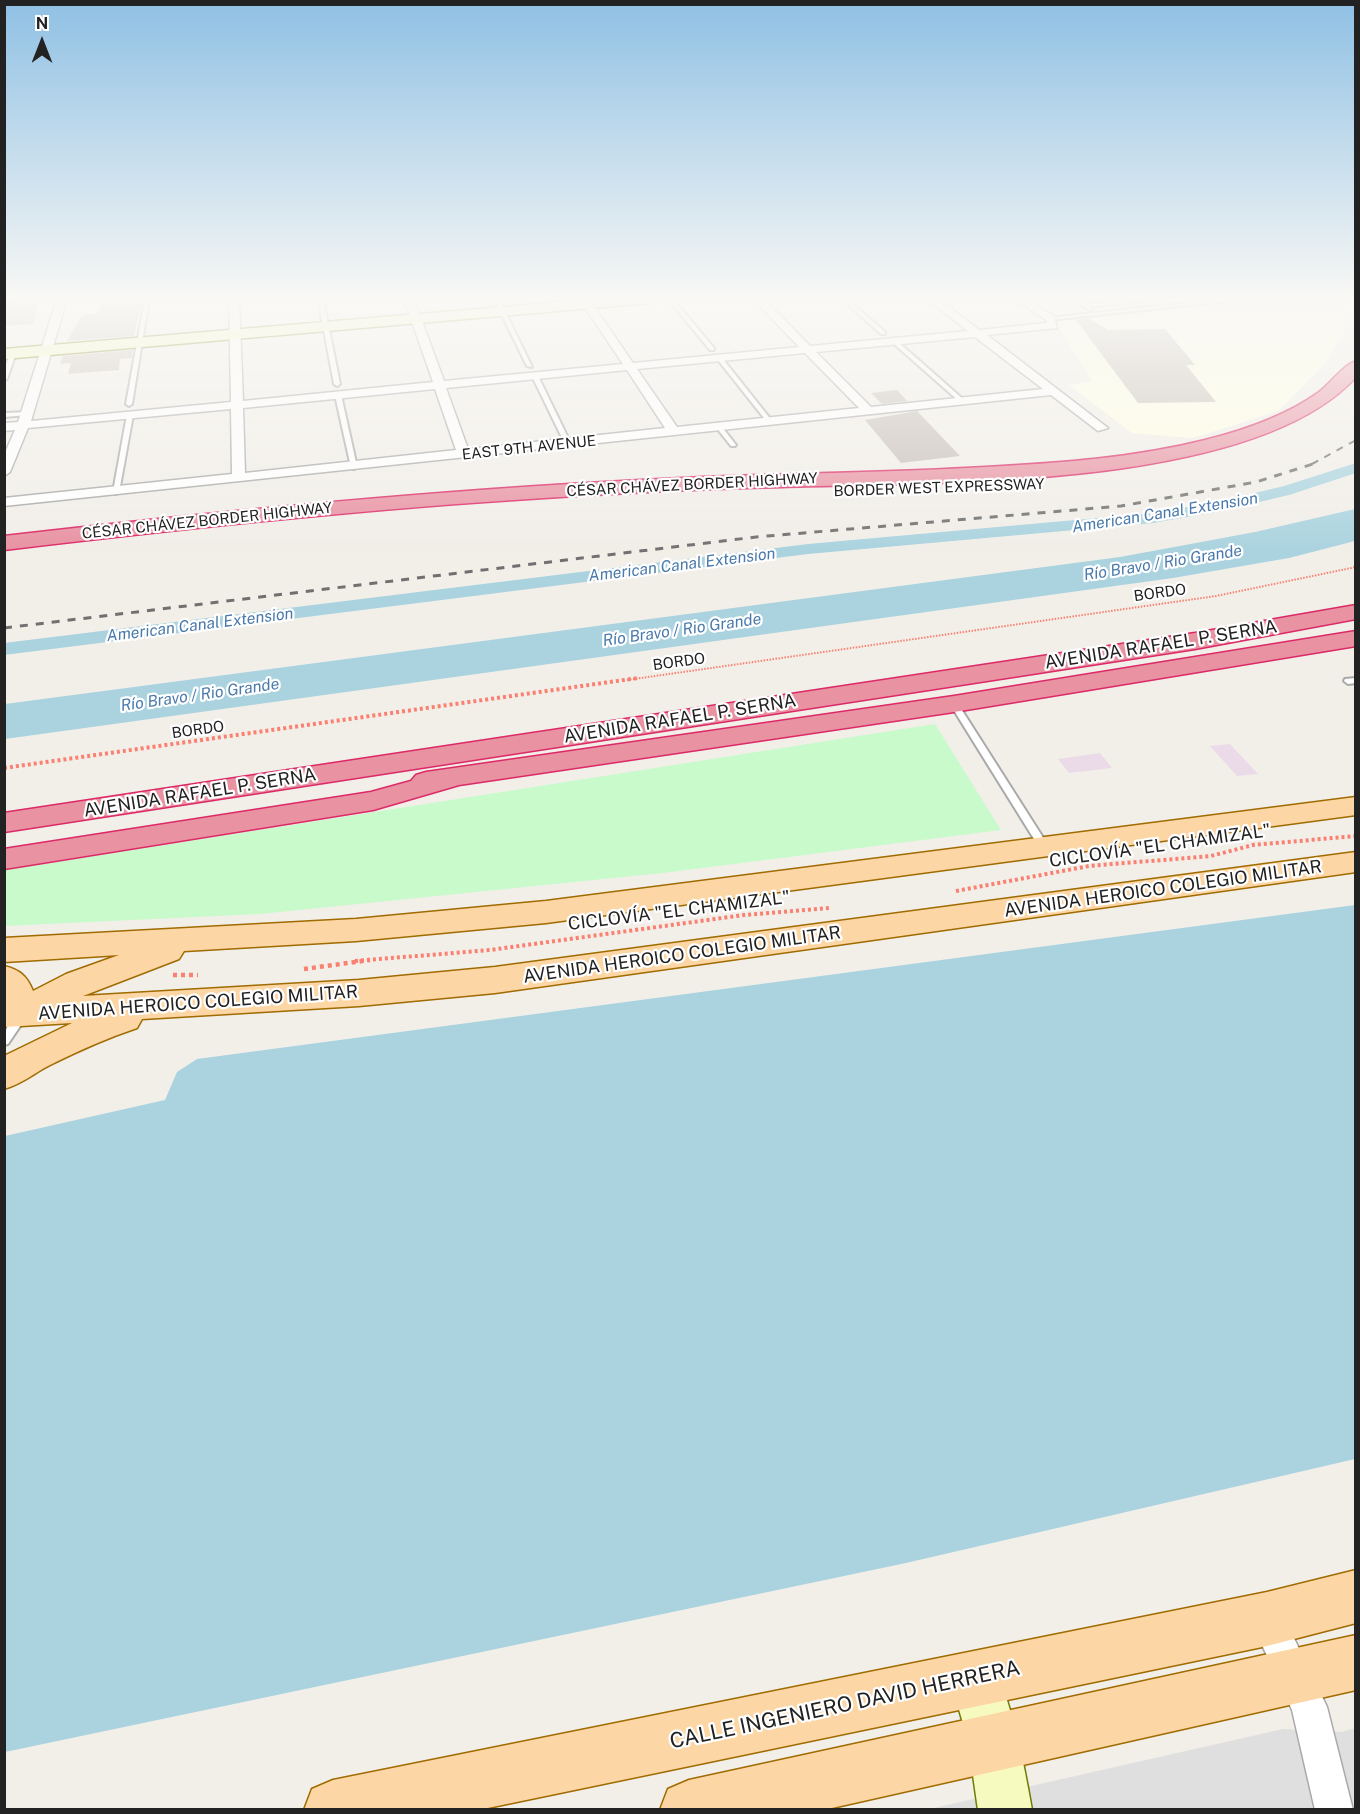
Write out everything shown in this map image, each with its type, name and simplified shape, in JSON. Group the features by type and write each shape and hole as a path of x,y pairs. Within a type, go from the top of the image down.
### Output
{"highway":[{"name":"CÉSAR CHÁVEZ BORDER HIGHWAY","path":"4,543 284,512 511,493 676,484 941,476 1088,466 1204,446 1262,429 1318,400 1339,384"},
{"name":"BORDER WEST EXPRESSWAY","path":"4,558 239,531 484,510 726,496 1019,486 1102,479 1184,467 1242,453 1275,443 1326,419"},
{"name":"AVENIDA RAFAEL P. SERNA","path":"4,823 1195,641 1356,612"},
{"name":"AVENIDA RAFAEL P. SERNA","path":"4,844 954,704 1356,638"},
{"path":"4,859 373,801 465,776"}],"main road":[{"path":"4,950 356,930 546,912 1356,806"},
{"name":"AVENIDA HEROICO COLEGIO MILITAR","path":"11,1023 168,990 495,980 1356,862"},
{"path":"11,1023 78,983 199,940"},
{"path":"4,978 13,985 11,1023"},
{"path":"4,1075 35,1056 168,990"},
{"name":"CALLE INGENIERO DAVID HERRERA","path":"333,1809 1267,1619 1356,1596"},
{"path":"689,1809 994,1740 1297,1677 1356,1662"}],"street":[{"path":"5,469 25,419 36,384"},
{"path":"235,384 239,479"},
{"path":"4,427 25,419 401,384"},
{"path":"438,384 464,455"},
{"path":"640,384 674,432"},
{"path":"841,384 868,411"},
{"path":"1044,384 1102,428"},
{"name":"EAST 9TH AVENUE","path":"4,502 354,467 1054,391"},
{"path":"1267,1619 1297,1677 1309,1707 1334,1809"},
{"path":"975,1678 994,1740 1005,1809"}],"lane":[{"path":"116,492 134,384"},
{"path":"337,384 354,467"},
{"path":"539,384 567,444"},
{"path":"740,384 770,422"},
{"path":"942,384 962,401"},
{"path":"4,415 25,419"},
{"path":"719,427 734,445"},
{"path":"954,704 1044,847"}],"path":[{"name":"BORDO","path":"4,768 1216,596 1356,567"},
{"name":"CICLOVÍA \"EL CHAMIZAL\"","path":"947,892 1089,866 1211,856 1253,845 1356,836"},
{"name":"CICLOVÍA \"EL CHAMIZAL\"","path":"294,971 337,963 490,950 741,914 835,908"},
{"path":"168,990 204,976"}],"shaded area":[{"path":"1305,384 1278,411 1193,438 1132,433 1069,385"},
{"path":"1230,744 1258,774 1237,776 1210,746"},
{"path":"1100,753 1112,768 1069,773 1058,759"},
{"path":"1355,1728 1355,1809 925,1810 1283,1729 1342,1732"}],"green space":[{"path":"935,724 1001,830 663,873 260,914 5,926 5,870"}],"water":[{"name":"Río Bravo / Rio Grande","path":"1355,509 1355,541 1289,558 1173,578 5,739 5,704 1120,557 1255,532"},
{"path":"1355,905 1355,1459 906,1563 5,1752 5,1136 165,1100 177,1072 197,1059"}],"building":[{"path":"1124,384 1201,384 1216,402 1138,403"},
{"path":"897,390 907,401 882,404 871,393"},
{"path":"917,411 960,456 901,463 865,420"}],"waterway":[{"name":"American Canal Extension","path":"4,649 808,549 1085,526 1153,518 1221,506 1289,490 1356,468"}],"railway":[{"path":"1312,464 1356,440"},
{"path":"4,628 756,537 1121,506 1256,482 1316,463"}]}
